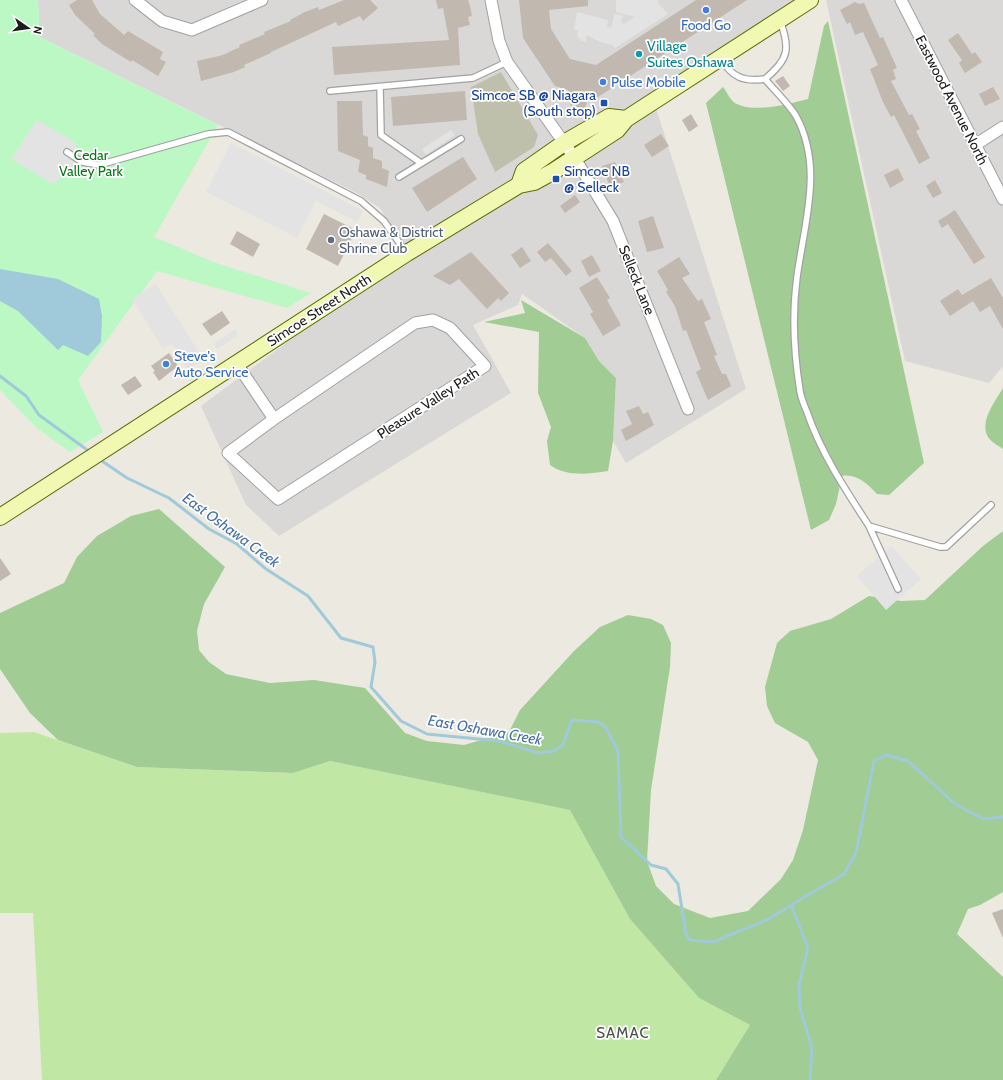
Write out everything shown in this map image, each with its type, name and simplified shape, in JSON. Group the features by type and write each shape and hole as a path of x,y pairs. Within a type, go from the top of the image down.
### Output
{"main road":[{"name":"Simcoe Street North","path":"0,517 407,253 519,184 534,182 617,130 626,119 780,21 810,0"},
{"name":"Simcoe Street North","path":"519,184 524,171 564,143 609,117 626,119"}],"street":[{"path":"135,0 162,21 192,30 262,0"},
{"name":"Selleck Lane","path":"492,0 500,41 507,62 574,157 613,222 688,410"},
{"name":"Eastwood Avenue North","path":"901,0 1003,199"},
{"path":"975,145 1003,127"},
{"name":"Pleasure Valley Path","path":"433,320 450,328 485,366 278,499 228,453 274,419 416,323 433,320"},
{"path":"237,364 274,419"}],"lane":[{"path":"721,59 728,71 743,79 765,79 779,67 786,56 785,33 780,21"},
{"path":"330,91 473,78 507,62"},
{"path":"765,79 796,116 808,149 811,168 810,202 797,277 794,308 795,347 800,393 811,425 836,475 869,526 898,589"},
{"path":"380,87 381,135 421,163"},
{"path":"68,152 82,162 99,165 208,134 228,132 361,201 384,221 407,253"},
{"path":"399,177 461,139"},
{"path":"869,526 940,547 946,547 991,505"}],"shaded area":[{"path":"38,0 809,0 654,102 746,389 626,463 613,441 616,378 599,361 585,338 522,294 518,305 473,325 511,393 279,536 246,505 201,406 407,253 380,208 357,193 40,37"},
{"path":"616,0 658,0 658,3 668,14 615,48 612,45 598,41 587,35 585,42 581,41 577,35 578,31 574,30 577,12 608,20 607,27 612,26 614,14 623,15 621,23 624,24 635,17 616,12"},
{"path":"826,0 1003,0 1003,366 989,383 905,361"},
{"path":"501,72 538,135 534,147 495,172 478,134 471,87"},
{"path":"37,120 73,141 84,158 81,168 66,173 53,184 11,159"},
{"path":"451,130 455,135 426,155 422,149"},
{"path":"231,143 363,211 357,222 316,201 297,238 206,192"},
{"path":"156,284 204,360 188,370 172,344 163,349 132,299"},
{"path":"235,329 238,335 217,349 214,343"},
{"path":"891,546 921,579 886,610 857,576"}],"green space":[{"name":"Cedar Valley Park","path":"0,0 38,0 40,37 218,125 154,237 216,263 311,293 287,308 157,271 78,380 103,432 70,452 37,428 0,390"},
{"path":"828,21 924,463 889,495 877,494 866,483 857,478 852,476 842,476 836,504 829,520 811,530 706,103 723,87 733,101 744,107 772,107 808,99 824,26"},
{"path":"521,300 585,338 599,361 616,378 613,441 608,471 578,474 563,471 550,465 547,441 551,427 538,393 539,332 484,322 525,313"},
{"path":"1003,388 1003,449 989,439 985,425 992,405"},
{"path":"159,509 225,567 204,604 197,631 199,650 209,662 226,674 270,683 314,680 365,688 405,733 427,741 464,745 509,732 520,710 574,651 600,627 628,615 651,619 663,625 671,643 670,667 651,790 647,861 656,886 674,904 710,918 748,911 781,879 793,860 803,830 818,760 808,742 775,723 767,706 765,687 777,643 790,631 831,619 869,596 901,601 925,600 983,546 1003,531 1003,892 980,905 968,909 957,934 1003,977 1003,1080 716,1080 750,1025 699,998 630,919 570,810 330,761 293,773 137,767 58,740 30,713 0,669 0,613 64,583 77,557 97,536 131,516"},
{"path":"34,732 137,767 293,773 330,761 570,810 630,919 699,998 750,1025 716,1080 42,1080 33,913 0,913 0,733"}],"water":[{"path":"0,269 58,279 99,299 102,316 101,342 88,356 63,345 58,350 18,311 0,301"}],"building":[{"path":"77,0 92,0 100,14 124,35 128,31 163,52 160,59 166,62 158,76 132,60 131,62 102,44 93,35 95,34 75,15 69,5"},
{"path":"344,0 370,0 378,8 363,21 360,16 338,26 336,22 244,65 245,67 234,72 201,81 197,61 223,55 240,47 239,45 265,34 264,32 291,21 290,20 305,12 318,7 319,10"},
{"path":"436,0 468,0 472,16 468,17 470,25 458,28 460,65 334,75 332,47 449,40 443,8 438,9"},
{"name":"Village Suites Oshawa","path":"519,0 588,0 588,6 549,10 551,29 570,59 596,65 696,0 747,0 598,97 589,94 585,109 570,105 573,94 567,92 568,90 555,86 523,38"},
{"path":"855,2 859,4 864,3 880,38 883,37 897,68 893,70 896,79 891,81 909,115 912,114 920,129 916,131 930,158 919,164 894,115 891,117 883,102 870,69 878,65 863,32 855,35 850,22 847,24 840,10"},
{"path":"958,33 972,54 975,52 982,62 965,73 959,63 962,60 948,40"},
{"path":"783,76 790,86 783,91 775,81"},
{"path":"993,87 1000,99 985,106 979,94"},
{"path":"465,91 467,120 393,126 391,97"},
{"path":"337,101 362,101 363,135 368,137 368,146 373,148 373,158 382,161 382,168 389,171 387,187 366,179 366,175 358,172 360,160 338,151"},
{"path":"691,114 698,126 689,132 682,120"},
{"path":"661,134 669,146 652,157 644,145"},
{"path":"463,157 477,179 427,212 412,188"},
{"path":"615,162 624,182 610,187 602,166"},
{"path":"898,168 904,180 890,188 884,175"},
{"path":"935,180 942,193 933,198 926,186"},
{"path":"575,195 580,202 565,213 560,206"},
{"path":"955,210 985,257 974,264 948,224 942,228 938,221"},
{"name":"Oshawa & District Shrine Club","path":"324,214 356,230 338,266 306,249"},
{"path":"653,216 664,248 647,252 638,221"},
{"path":"237,231 260,244 253,257 230,244"},
{"path":"548,243 572,271 566,276 551,258 545,262 537,252"},
{"path":"522,247 531,261 520,268 511,255"},
{"path":"471,252 509,293 501,301 498,298 487,309 459,279 450,285 433,276"},
{"path":"592,255 601,271 589,277 581,261"},
{"path":"679,257 690,274 682,278 698,301 702,299 711,319 704,322 717,355 714,356 722,374 726,374 731,386 708,400 696,372 701,369 686,330 683,331 675,306 666,292 668,290 657,271"},
{"path":"597,277 610,298 607,300 621,325 603,336 590,314 593,312 579,288"},
{"path":"991,278 1003,298 1003,329 990,306 980,312 973,301 950,316 940,301 958,289 962,295"},
{"path":"222,311 230,323 211,336 202,324"},
{"path":"169,353 178,366 159,381 151,366"},
{"path":"135,376 142,386 128,395 121,385"},
{"path":"639,406 643,414 648,412 654,425 626,441 621,430 632,424 626,411"},
{"path":"0,558 11,574 0,581"},
{"path":"1003,909 1003,938 992,913"}],"waterway":[{"name":"East Oshawa Creek","path":"0,376 26,396 39,415 90,452"},
{"name":"East Oshawa Creek","path":"99,459 127,478 169,498 209,529 237,544 266,569 308,596 341,638 373,647 375,662 371,687 401,721 427,734 499,741 539,753 554,751 563,745 572,720 599,722 606,728 618,751 621,837 651,865 666,869 678,884 686,934 690,940 713,942 769,919 844,874 856,853 874,761 886,755 908,761 955,804 983,819 1003,817"},
{"path":"791,905 808,948 799,985 800,1008 812,1048 810,1080"}],"place":[{"name":"Food Go","path":"706,10"},
{"name":"Village Suites Oshawa","path":"639,54"},
{"name":"Pulse Mobile","path":"603,82"},
{"name":"Simcoe SB @ Niagara (South stop)","path":"604,103"},
{"name":"Simcoe NB @ Selleck","path":"556,179"},
{"name":"Oshawa & District Shrine Club","path":"331,240"},
{"name":"Steve's Auto Service","path":"166,364"}],"district":[{"name":"SAMAC","path":"623,1033"}]}
